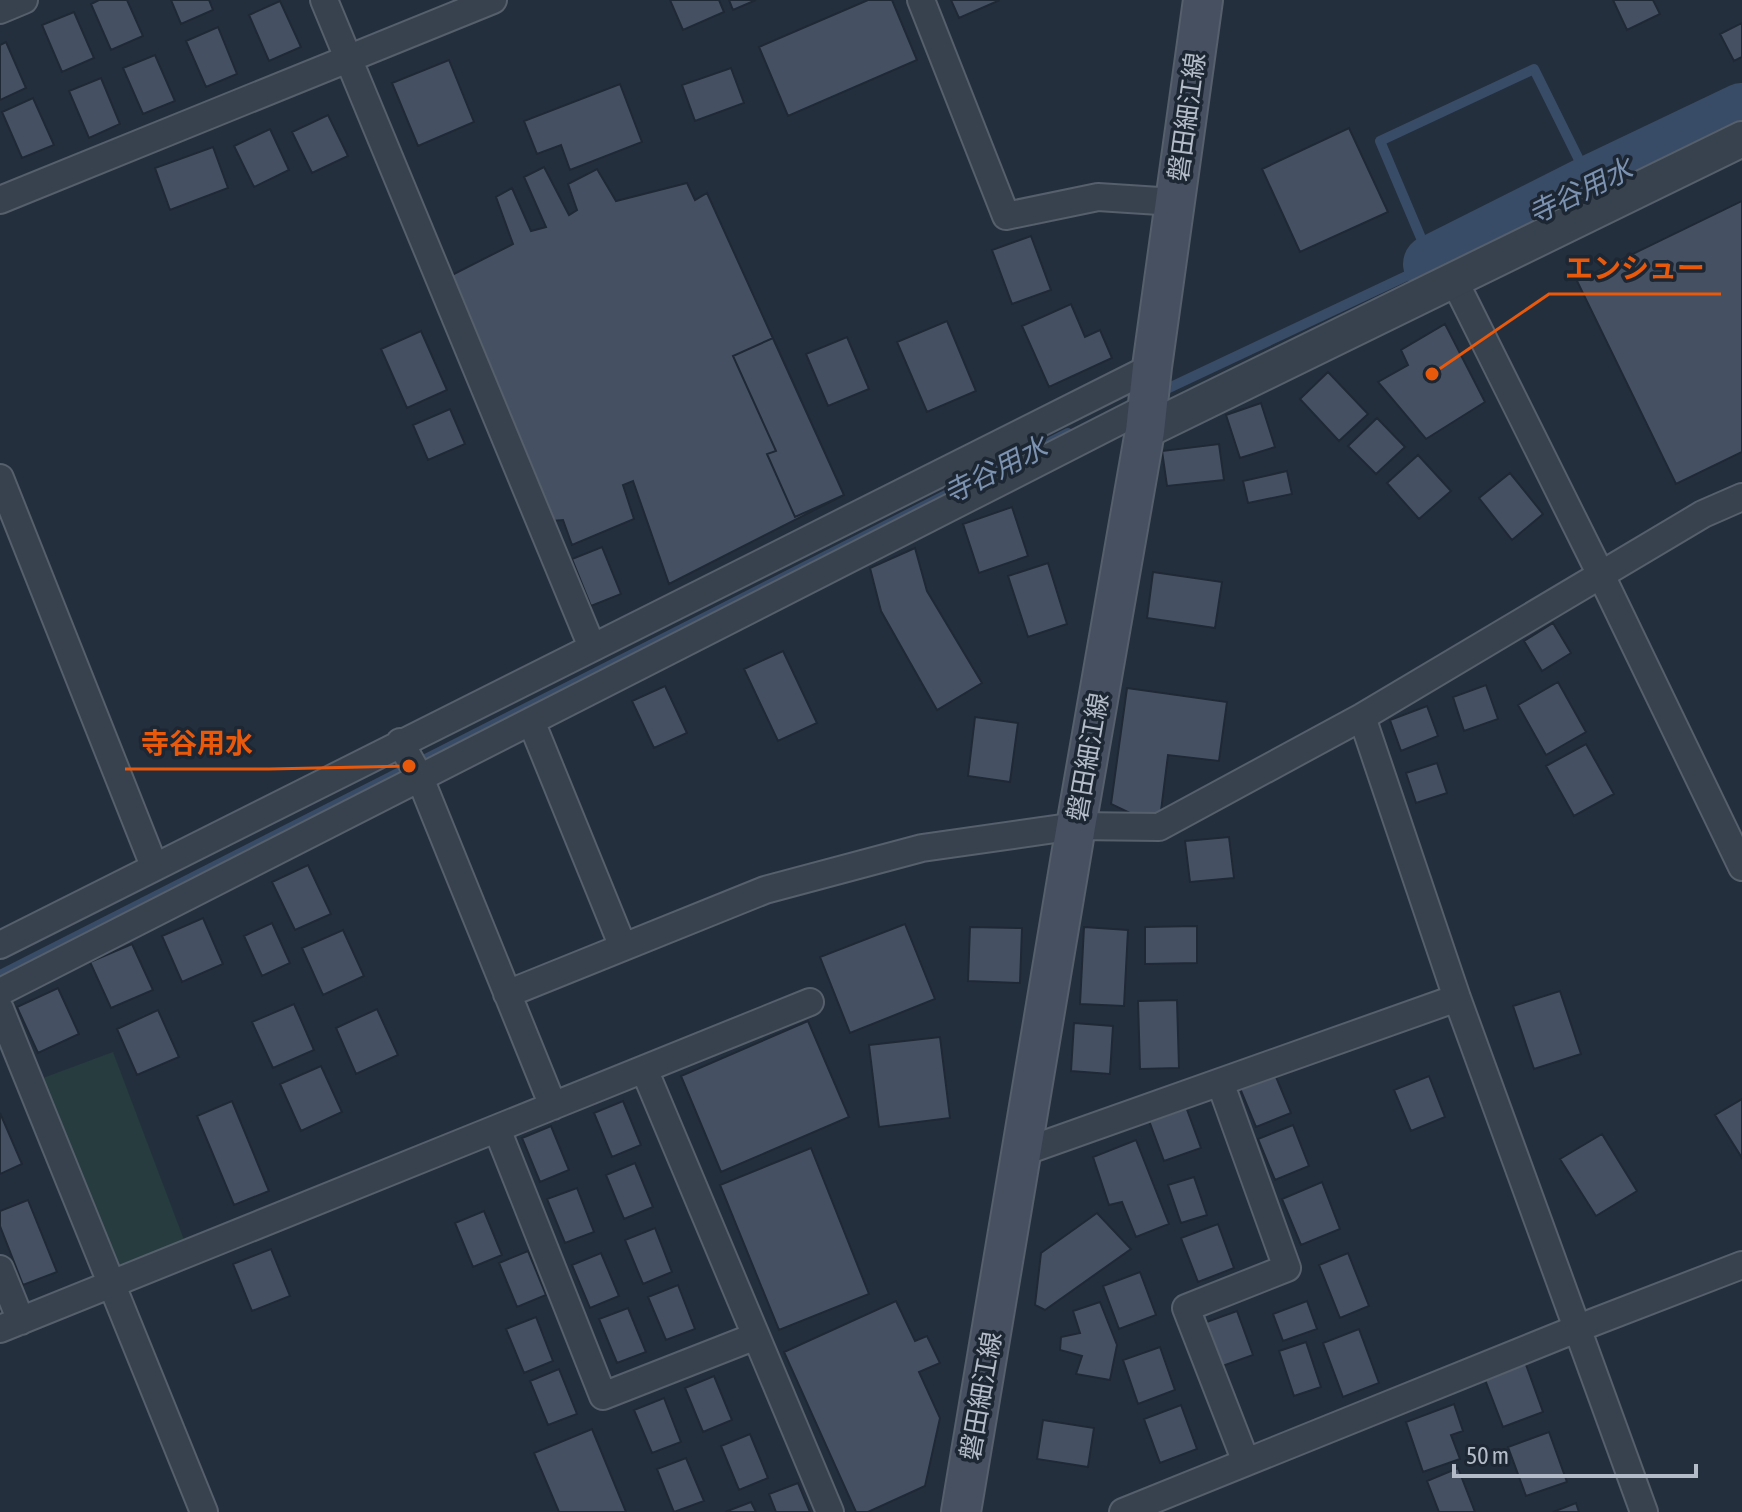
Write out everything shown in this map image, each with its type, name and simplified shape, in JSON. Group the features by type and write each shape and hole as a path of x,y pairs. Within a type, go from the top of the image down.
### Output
{"main road":[{"name":"磐田細江線","path":"961,1512 1146,419 1203,0"}],"street":[{"path":"0,10 24,0"},
{"path":"324,0 592,647"},
{"path":"0,200 493,0"},
{"path":"921,0 1006,216 1098,197 1175,202"},
{"path":"0,992 531,721 1146,419 1454,280 1742,139"},
{"path":"1454,280 1742,867"},
{"path":"0,945 1152,367"},
{"path":"0,478 154,866"},
{"path":"507,994 765,890 908,851 1076,826 1159,827 1362,717 1703,514 1742,497"},
{"path":"1362,717 1457,998 1644,1512"},
{"path":"531,721 623,947"},
{"path":"401,744 419,777 553,1106"},
{"path":"1023,1152 1457,998"},
{"path":"0,1269 10,1325 810,1002"},
{"path":"0,1009 204,1512"},
{"path":"644,1069 830,1512"},
{"path":"1220,1082 1287,1268 1186,1308 1246,1462"},
{"path":"497,1129 603,1396 756,1336"},
{"path":"1123,1512 1742,1265"}],"green space":[{"path":"113,1052 189,1253 118,1281 43,1078"}],"building":[{"path":"99,0 127,0 143,36 111,50 91,4"},
{"path":"171,0 209,0 213,10 181,24"},
{"path":"670,0 719,0 724,12 683,30"},
{"path":"729,0 756,0 733,10"},
{"path":"868,0 892,0 917,60 788,116 759,47"},
{"path":"951,0 1000,0 959,18"},
{"path":"1613,0 1653,0 1660,14 1627,30"},
{"path":"280,1 301,47 269,61 249,15"},
{"path":"74,12 94,58 62,72 42,25"},
{"path":"1742,23 1742,57 1734,61 1720,34"},
{"path":"218,27 237,74 206,87 186,41"},
{"path":"6,42 26,88 0,100 0,45"},
{"path":"155,55 175,101 143,114 123,68"},
{"path":"449,60 474,122 418,146 392,83"},
{"path":"731,68 744,103 695,121 682,85"},
{"path":"101,78 120,124 89,138 69,91"},
{"path":"620,84 642,142 570,170 561,145 537,154 524,121"},
{"path":"33,98 54,145 22,158 2,112"},
{"path":"328,115 348,156 312,173 292,132"},
{"path":"1349,128 1388,212 1300,252 1262,169"},
{"path":"270,129 289,170 254,187 234,146"},
{"path":"213,147 228,188 170,210 155,168"},
{"path":"544,167 569,215 577,210 568,184 597,169 616,201 687,183 695,200 707,193 844,495 669,584 633,481 623,485 634,519 572,545 563,520 551,521 450,276 513,244 496,197 512,188 531,231 546,227 524,177"},
{"path":"1742,201 1742,452 1676,484 1577,281"},
{"path":"1031,236 1051,290 1012,304 992,250"},
{"path":"1071,304 1085,337 1100,330 1112,358 1049,387 1022,326"},
{"path":"947,321 976,391 927,412 897,342"},
{"path":"1445,324 1485,402 1426,439 1378,382 1408,365 1401,350"},
{"path":"421,331 447,390 407,408 381,349"},
{"path":"847,337 869,389 828,406 806,354"},
{"path":"773,338 844,495 795,517 767,454 776,451 733,356"},
{"path":"1328,372 1368,414 1339,441 1300,399"},
{"path":"1261,403 1275,447 1240,458 1226,415"},
{"path":"450,409 465,444 428,460 413,425"},
{"path":"1377,418 1405,447 1376,474 1348,446"},
{"path":"1219,444 1224,480 1167,486 1162,451"},
{"path":"1418,455 1451,491 1419,519 1387,483"},
{"path":"1287,471 1292,494 1248,503 1243,481"},
{"path":"1510,473 1543,514 1512,540 1479,498"},
{"path":"1012,507 1028,556 979,573 963,524"},
{"path":"602,547 621,594 591,606 572,559"},
{"path":"915,548 927,591 982,683 937,710 881,611 870,568"},
{"path":"1048,563 1067,624 1028,637 1008,576"},
{"path":"1153,572 1222,582 1215,628 1147,618"},
{"path":"1553,623 1571,653 1542,671 1524,641"},
{"path":"783,651 817,723 778,741 744,669"},
{"path":"1558,682 1586,732 1546,755 1518,705"},
{"path":"1486,685 1498,719 1464,731 1453,697"},
{"path":"665,686 687,733 654,748 632,701"},
{"path":"1127,688 1227,702 1219,761 1168,755 1159,827 1111,804"},
{"path":"1427,706 1438,736 1401,751 1390,720"},
{"path":"975,717 1018,723 1010,782 968,776"},
{"path":"1586,744 1614,794 1574,816 1546,766"},
{"path":"1437,763 1447,793 1416,803 1406,773"},
{"path":"1229,837 1234,878 1190,882 1185,841"},
{"path":"308,865 331,914 295,930 272,882"},
{"path":"203,918 223,964 182,982 162,936"},
{"path":"272,923 290,963 262,976 244,936"},
{"path":"905,924 935,999 850,1033 820,957"},
{"path":"1197,926 1197,963 1145,964 1145,927"},
{"path":"970,927 1022,928 1020,983 968,981"},
{"path":"1084,927 1128,930 1124,1006 1080,1004"},
{"path":"343,930 364,976 323,995 302,948"},
{"path":"132,944 153,990 111,1008 90,962"},
{"path":"58,988 79,1034 38,1053 17,1007"},
{"path":"1560,991 1581,1054 1534,1069 1513,1006"},
{"path":"1177,1000 1179,1068 1140,1069 1138,1001"},
{"path":"294,1004 314,1050 273,1068 252,1022"},
{"path":"377,1009 398,1055 356,1074 336,1028"},
{"path":"158,1010 179,1057 137,1075 117,1029"},
{"path":"808,1021 849,1117 721,1172 681,1076"},
{"path":"1074,1023 1113,1026 1110,1074 1071,1071"},
{"path":"940,1037 950,1118 879,1127 869,1045"},
{"path":"321,1066 342,1112 301,1131 280,1084"},
{"path":"1274,1072 1291,1113 1256,1127 1239,1086"},
{"path":"1429,1076 1445,1117 1411,1131 1394,1090"},
{"path":"1742,1099 1742,1158 1715,1115"},
{"path":"232,1101 269,1191 234,1205 197,1116"},
{"path":"623,1101 641,1145 612,1157 594,1113"},
{"path":"1185,1104 1201,1148 1164,1161 1148,1118"},
{"path":"0,1113 22,1164 0,1174"},
{"path":"1293,1125 1309,1166 1275,1180 1258,1139"},
{"path":"551,1126 569,1170 540,1182 522,1138"},
{"path":"1602,1134 1637,1191 1596,1216 1560,1159"},
{"path":"1136,1140 1169,1224 1136,1237 1122,1202 1109,1205 1093,1157"},
{"path":"811,1148 869,1294 779,1330 720,1185"},
{"path":"635,1163 653,1207 624,1219 606,1175"},
{"path":"1194,1177 1207,1215 1181,1223 1168,1185"},
{"path":"1322,1182 1340,1229 1301,1245 1282,1199"},
{"path":"577,1188 594,1232 565,1243 547,1199"},
{"path":"28,1200 57,1272 23,1285 0,1226 0,1211"},
{"path":"484,1211 502,1255 473,1267 455,1223"},
{"path":"1097,1213 1131,1249 1045,1310 1035,1305 1041,1253"},
{"path":"1218,1224 1234,1268 1198,1282 1181,1238"},
{"path":"655,1228 672,1272 643,1284 625,1240"},
{"path":"271,1249 290,1296 252,1311 233,1264"},
{"path":"528,1251 546,1295 517,1307 499,1263"},
{"path":"601,1253 619,1296 590,1308 572,1265"},
{"path":"1348,1253 1369,1306 1340,1318 1319,1265"},
{"path":"1140,1272 1156,1315 1119,1329 1103,1286"},
{"path":"678,1285 695,1329 666,1340 648,1297"},
{"path":"896,1301 915,1341 927,1336 940,1363 919,1372 940,1418 925,1486 868,1512 856,1512 784,1352"},
{"path":"1307,1301 1317,1329 1283,1341 1273,1314"},
{"path":"1100,1302 1117,1345 1110,1380 1076,1374 1082,1356 1060,1350 1061,1337 1080,1333 1073,1311"},
{"path":"628,1308 646,1352 617,1363 599,1319"},
{"path":"1237,1311 1253,1355 1217,1368 1201,1324"},
{"path":"536,1317 553,1361 524,1373 506,1329"},
{"path":"1359,1329 1379,1383 1343,1397 1323,1343"},
{"path":"1306,1342 1321,1387 1294,1396 1279,1351"},
{"path":"1160,1347 1175,1390 1138,1404 1123,1360"},
{"path":"1525,1362 1543,1412 1503,1427 1484,1377"},
{"path":"559,1369 577,1414 548,1425 530,1381"},
{"path":"714,1376 732,1420 703,1432 685,1388"},
{"path":"664,1398 681,1442 652,1453 634,1410"},
{"path":"1454,1404 1463,1431 1451,1435 1460,1459 1423,1472 1406,1422"},
{"path":"1181,1405 1197,1449 1160,1463 1144,1419"},
{"path":"1043,1420 1094,1428 1088,1467 1037,1459"},
{"path":"592,1429 626,1512 559,1512 534,1453"},
{"path":"1549,1432 1567,1482 1526,1496 1508,1447"},
{"path":"750,1434 768,1478 739,1490 721,1446"},
{"path":"686,1458 704,1501 674,1512 657,1469"},
{"path":"1458,1468 1475,1512 1439,1512 1427,1481"},
{"path":"798,1483 810,1512 776,1512 769,1494"},
{"path":"751,1502 756,1512 725,1512"},
{"path":"1576,1503 1579,1512 1553,1512"}],"waterway":[{"path":"1156,394 1432,264 1380,141 1534,69 1591,184"},
{"name":"寺谷用水","path":"1432,264 1742,112"},
{"name":"寺谷用水","path":"0,975 1068,433"}],"place":[{"name":"エンシュー","path":"1432,374"},
{"name":"寺谷用水","path":"409,766"}]}
